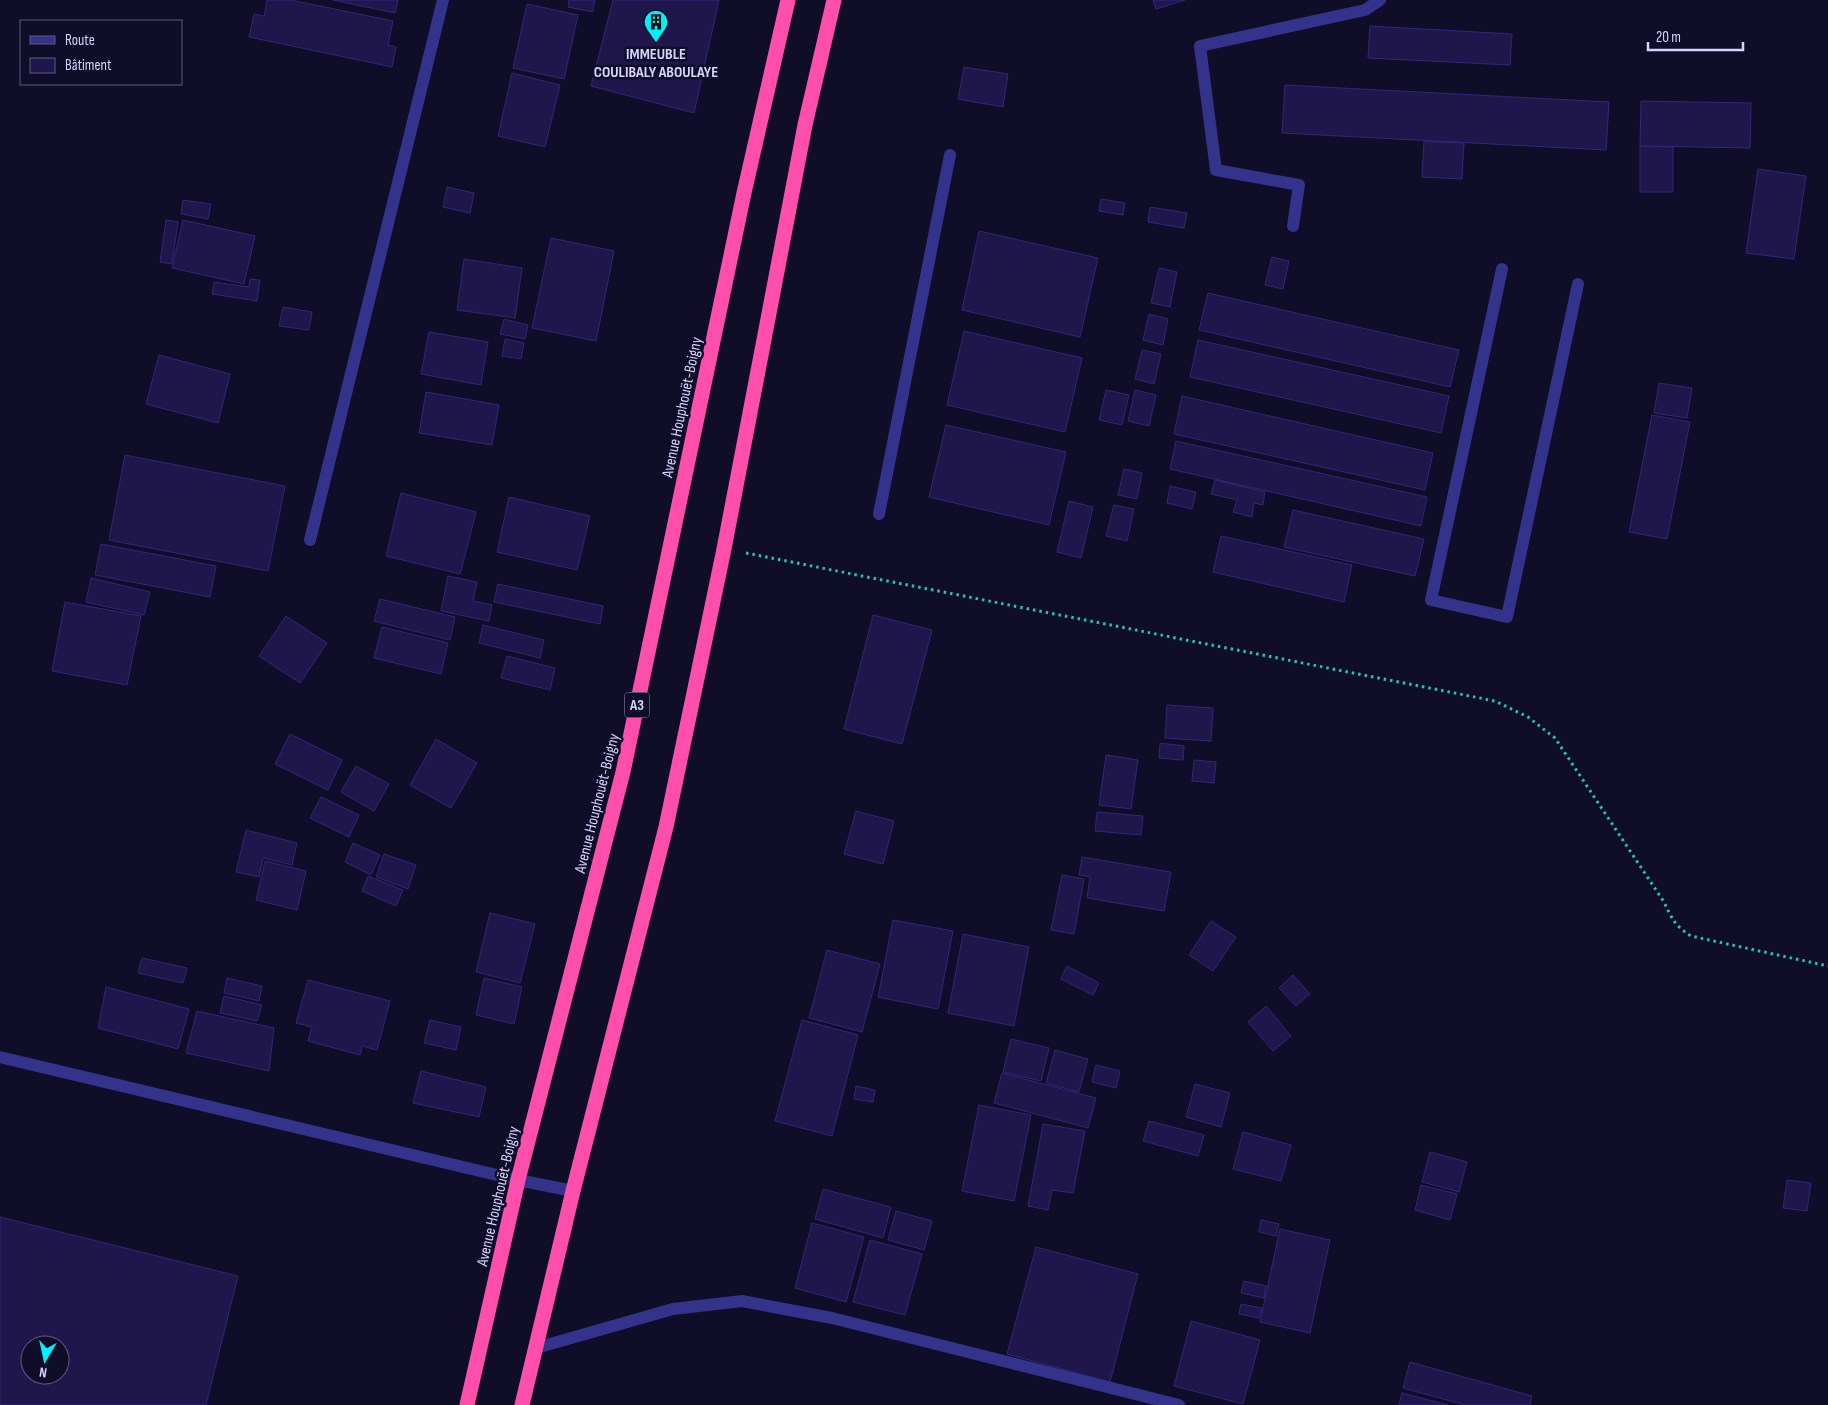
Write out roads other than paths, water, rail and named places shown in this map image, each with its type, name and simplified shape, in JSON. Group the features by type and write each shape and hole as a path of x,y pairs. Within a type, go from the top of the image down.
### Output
{"highway":[{"name":"Avenue Houphouët-Boigny","path":"467,1405 518,1180 623,772 744,193 788,0"},
{"path":"522,1405 573,1191 666,827 724,549 805,126 834,0"}],"street":[{"path":"310,540 443,0"},
{"path":"1293,226 1299,184 1216,170 1200,46 1365,10 1380,0"},
{"path":"880,514 950,155"},
{"path":"1502,269 1431,600 1507,617 1578,284"},
{"path":"0,1057 518,1180 573,1191"},
{"path":"536,1348 673,1309 742,1301 832,1318 1179,1405"}],"place":[{"name":"IMMEUBLE COULIBALY ABOULAYE","path":"656,43"}]}
